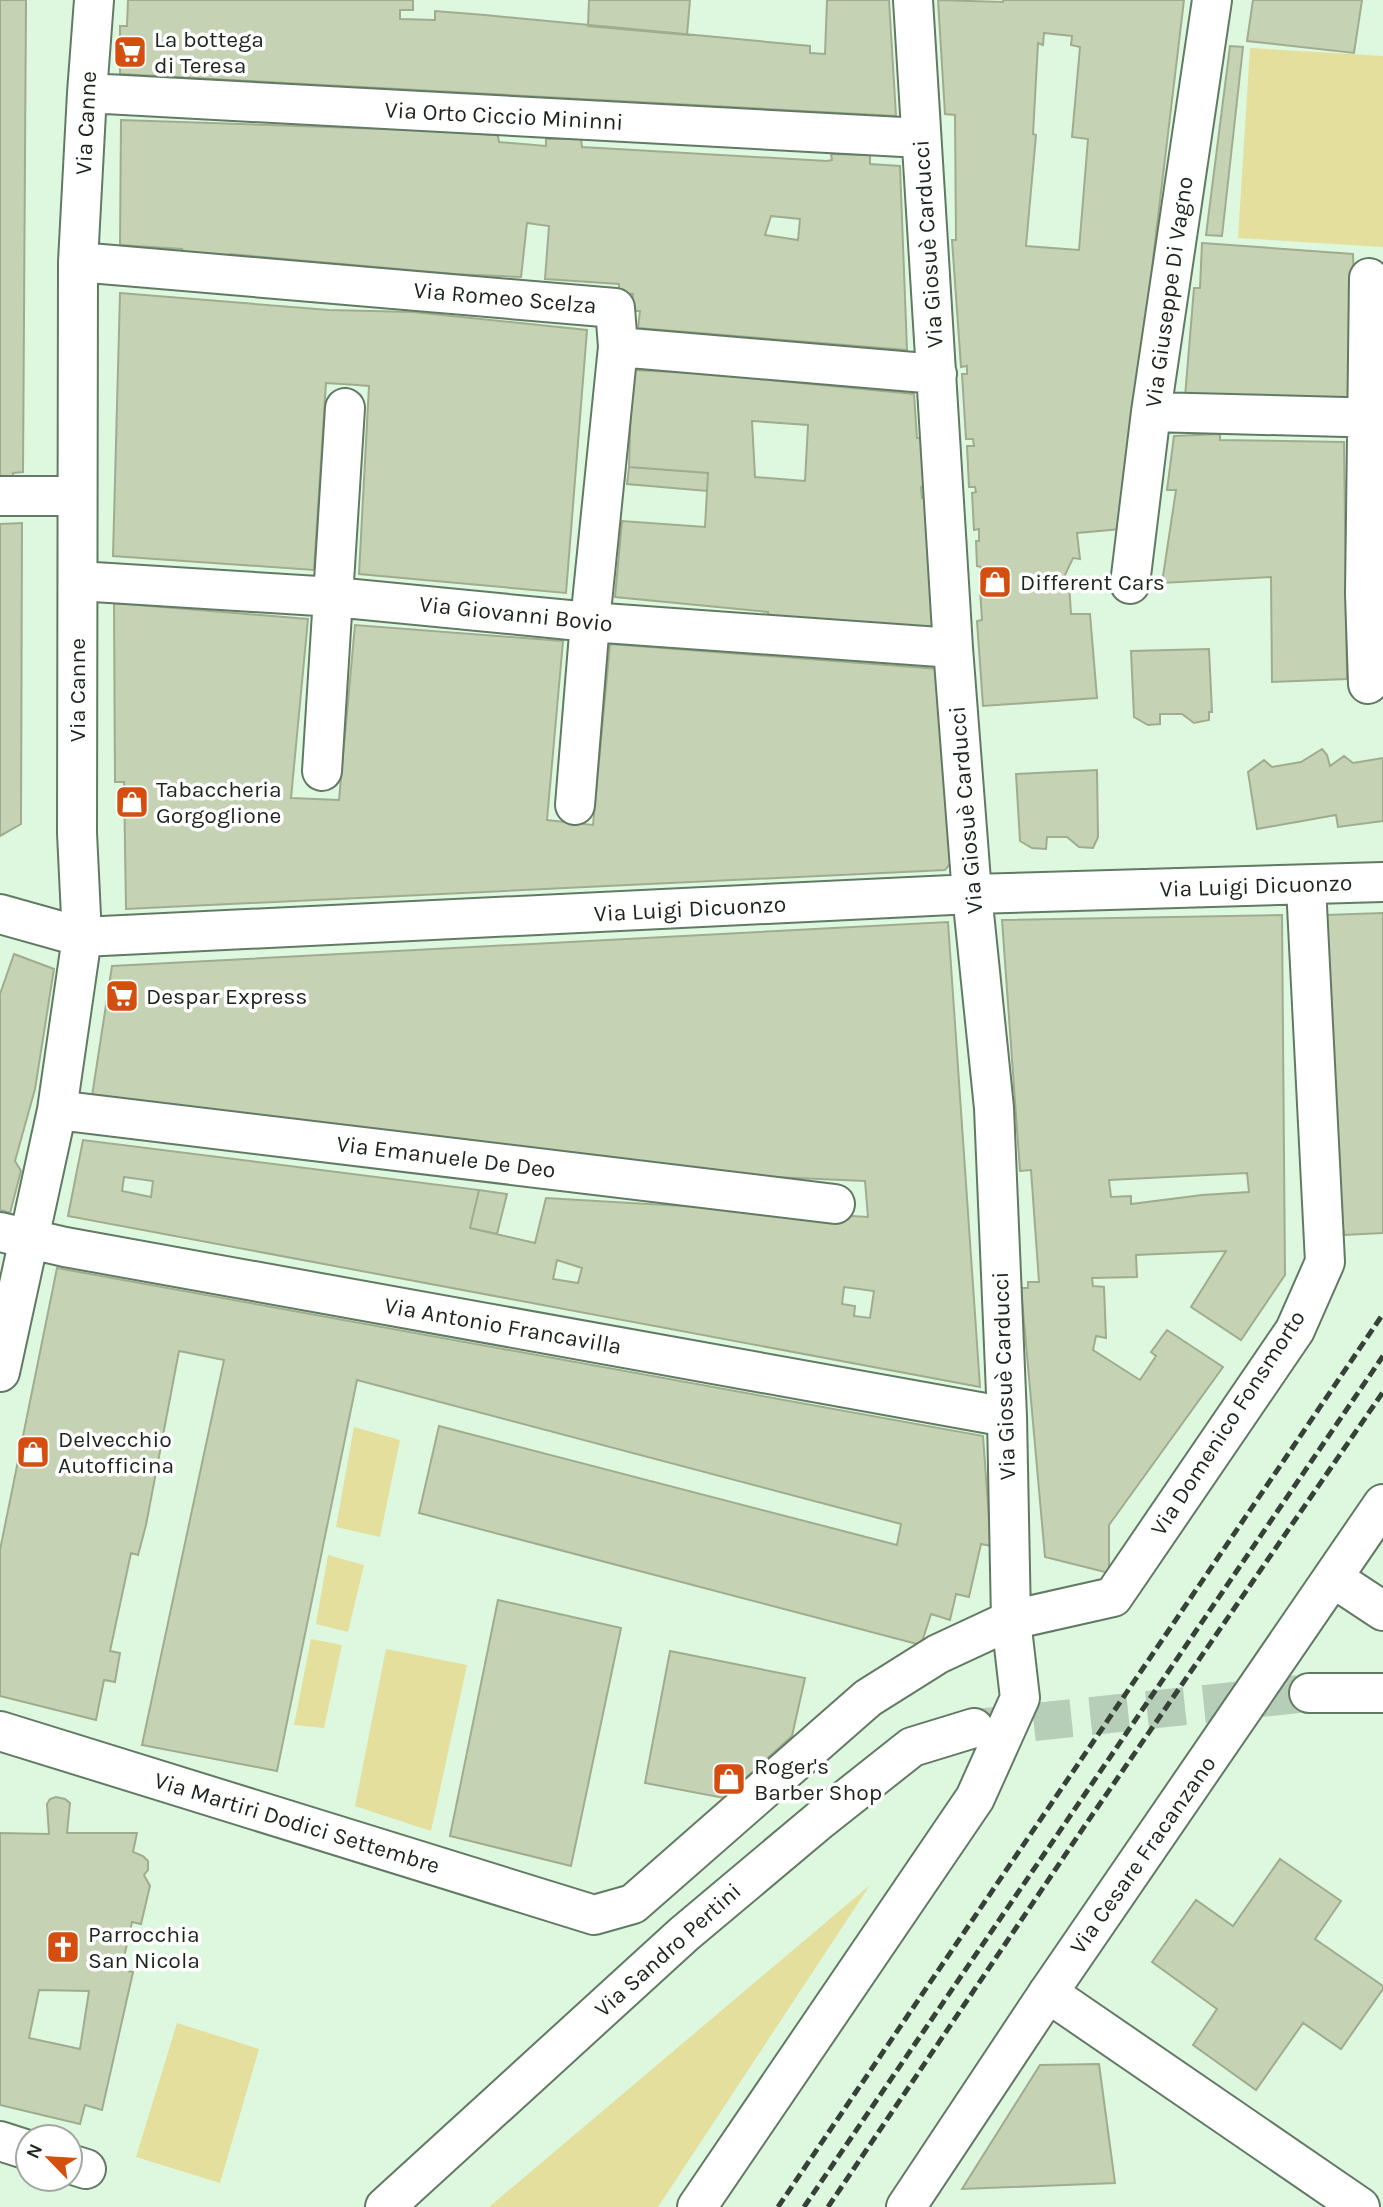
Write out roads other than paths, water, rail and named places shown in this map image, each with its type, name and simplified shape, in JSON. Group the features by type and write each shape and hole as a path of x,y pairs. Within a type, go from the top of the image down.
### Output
{"street":[{"name":"Via Canne","path":"0,1372 15,1236 57,1110 82,937 77,833 78,262 86,93 94,0"},
{"name":"Via Giosuè Carducci","path":"696,2207 975,1798 1020,1698 1011,1620 1007,1417 994,1108 972,894 953,648 913,0"},
{"name":"Via Giuseppe Di Vagno","path":"1130,584 1151,412 1212,0"},
{"name":"Via Orto Ciccio Mininni","path":"86,93 921,138"},
{"name":"Via Romeo Scelza","path":"78,262 615,308 618,347"},
{"path":"1368,278 1375,418 1374,594 1368,684"},
{"path":"575,805 590,622 618,347 937,374"},
{"path":"322,771 345,408"},
{"path":"1151,412 1375,418"},
{"path":"0,496 76,496"},
{"name":"Via Giovanni Bovio","path":"78,581 334,597 590,622 953,648"},
{"name":"Via Luigi Dicuonzo","path":"0,914 82,937 972,894 1383,882"},
{"name":"Via Domenico Fonsmorto","path":"594,1915 633,1904 868,1698 938,1654 1011,1620 1113,1597 1295,1330 1325,1262 1306,886"},
{"name":"Via Emanuele De Deo","path":"57,1110 835,1203"},
{"name":"Via Antonio Francavilla","path":"15,1236 1007,1417"},
{"name":"Via Cesare Fracanzano","path":"906,2207 1048,1993 1383,1504"},
{"path":"1333,1578 1383,1611"},
{"path":"1309,1693 1383,1693"},
{"name":"Via Sandro Pertini","path":"385,2207 684,1934 821,1819 912,1747 974,1728"},
{"name":"Via Martiri Dodici Settembre","path":"0,1731 594,1915"},
{"path":"1048,1993 1360,2207"}],"tunnel":[{"path":"977,1728 1309,1693"}],"railway":[{"path":"778,2207 1383,1314"},
{"path":"804,2207 1383,1356"},
{"path":"828,2207 1086,1824 1383,1392"}],"place":[{"name":"La bottega di Teresa","path":"130,52"},
{"name":"Different Cars","path":"995,582"},
{"name":"Tabaccheria Gorgoglione","path":"132,802"},
{"name":"Despar Express","path":"122,996"},
{"name":"Delvecchio Autofficina","path":"33,1452"},
{"name":"Roger's Barber Shop","path":"729,1779"},
{"name":"Parrocchia San Nicola","path":"63,1947"}]}
